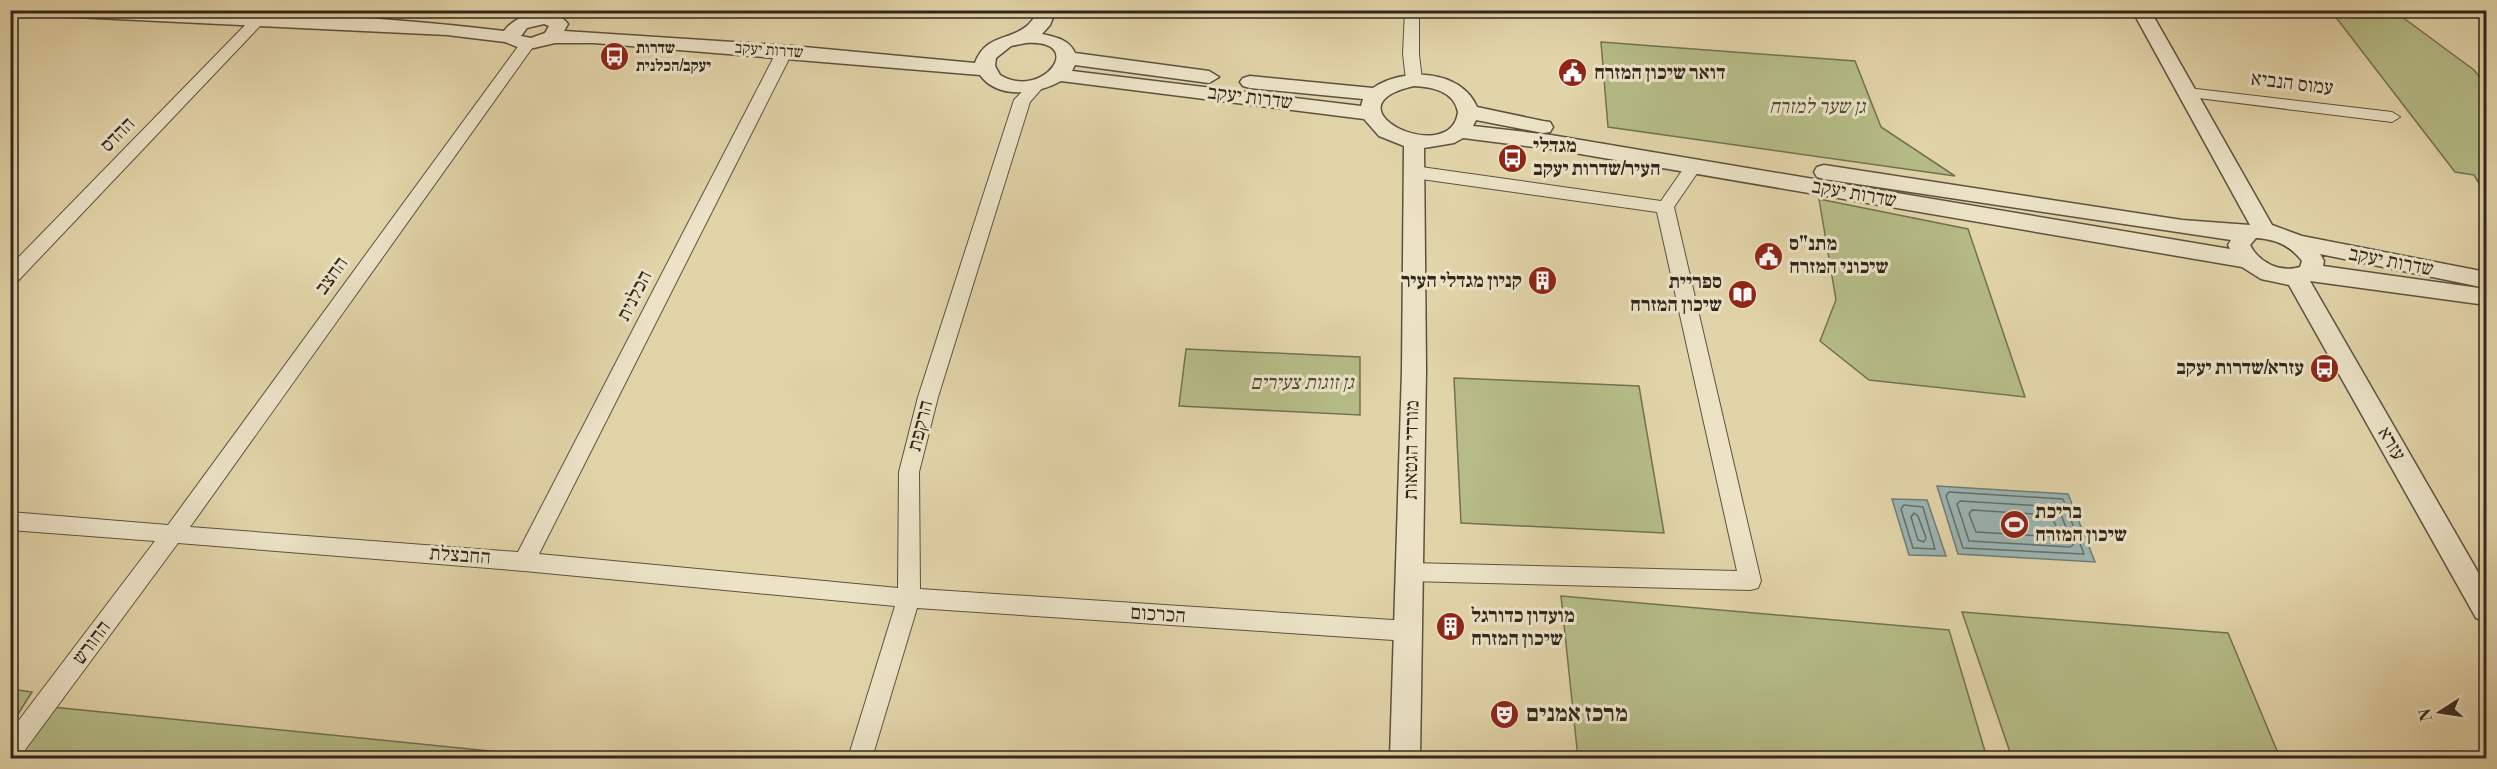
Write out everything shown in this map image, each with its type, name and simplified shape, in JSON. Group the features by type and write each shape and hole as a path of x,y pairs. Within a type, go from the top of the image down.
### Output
{"street":[{"path":"54,10 257,16 519,35 552,22"},
{"path":"1412,10 1411,54 1414,80"},
{"path":"2141,10 2254,215 2255,232 2239,245 2248,260"},
{"name":"ההדס","path":"10,278 257,16"},
{"name":"שדרות יעקב","path":"552,22 594,37 785,51 987,62"},
{"name":"שדרות יעקב","path":"552,22 987,62"},
{"path":"1040,28 1065,50 1064,67 1036,86 1016,93 990,77 987,62 1005,41 1040,28"},
{"name":"החצב","path":"173,534 519,35"},
{"name":"הכלנית","path":"524,562 785,51"},
{"name":"שדרות יעקב","path":"1064,67 1373,103"},
{"path":"1414,80 1430,81 1457,93 1466,102 1465,122 1440,141 1414,142 1384,132 1374,123 1373,103 1386,86 1414,80"},
{"name":"הרקפת","path":"860,759 909,598 909,472 928,397 1016,93"},
{"name":"עמוס הנביא","path":"2188,93 2391,117"},
{"name":"שדרות יעקב","path":"1465,122 1551,142 2248,260 2274,274 2303,275 2487,297"},
{"name":"שדרות יעקב","path":"1465,122 1545,127 1930,189 2255,232 2487,280"},
{"name":"מורדי הגטאות","path":"1405,759 1414,370 1414,142"},
{"path":"1409,572 1750,581 1665,207 1694,166"},
{"path":"1414,172 1665,207"},
{"name":"עזרא","path":"2296,242 2310,255 2313,267 2303,275 2487,610"},
{"name":"החבצלת","path":"10,521 524,562 909,598"},
{"name":"החורש","path":"10,752 173,534"},
{"name":"הכרכום","path":"909,598 1408,631"}],"green space":[{"path":"2331,11 2394,11 2474,70 2486,85 2486,195 2474,175 2455,172"},
{"name":"גן שער למזרח","path":"1601,42 1855,61 1881,127 1955,176 1608,127"},
{"path":"1819,199 1968,229 2025,397 1869,380 1820,341 1836,300"},
{"name":"גן זוגות צעירים","path":"1186,349 1360,357 1360,415 1179,406"},
{"path":"1454,378 1639,386 1664,533 1461,523"},
{"path":"1561,596 1949,630 1987,758 1578,758"},
{"path":"1962,612 2228,633 2280,758 2012,758"},
{"path":"10,689 32,692 11,725"},
{"path":"52,707 539,756 537,758 12,758"}],"water":[{"name":"בריכת שיכון המזרח","path":"1937,486 2068,494 2095,562 1958,554"},
{"path":"1892,499 1927,500 1946,556 1909,555"}],"place":[{"name":"שדרות יעקב/הכלנית","path":"615,57"},
{"name":"דואר שיכון המזרח","path":"1573,73"},
{"name":"מגדלי העיר/שדרות יעקב","path":"1512,158"},
{"name":"מתנ\"ס שיכוני המזרח","path":"1768,256"},
{"name":"קניון מגדלי העיר","path":"1543,281"},
{"name":"ספריית שיכון המזרח","path":"1743,294"},
{"name":"עזרא/שדרות יעקב","path":"2325,368"},
{"name":"בריכת שיכון המזרח","path":"2014,524"},
{"name":"מועדון כדורגל שיכון המזרח","path":"1450,627"},
{"name":"מרכז אמנים","path":"1505,714"}]}
